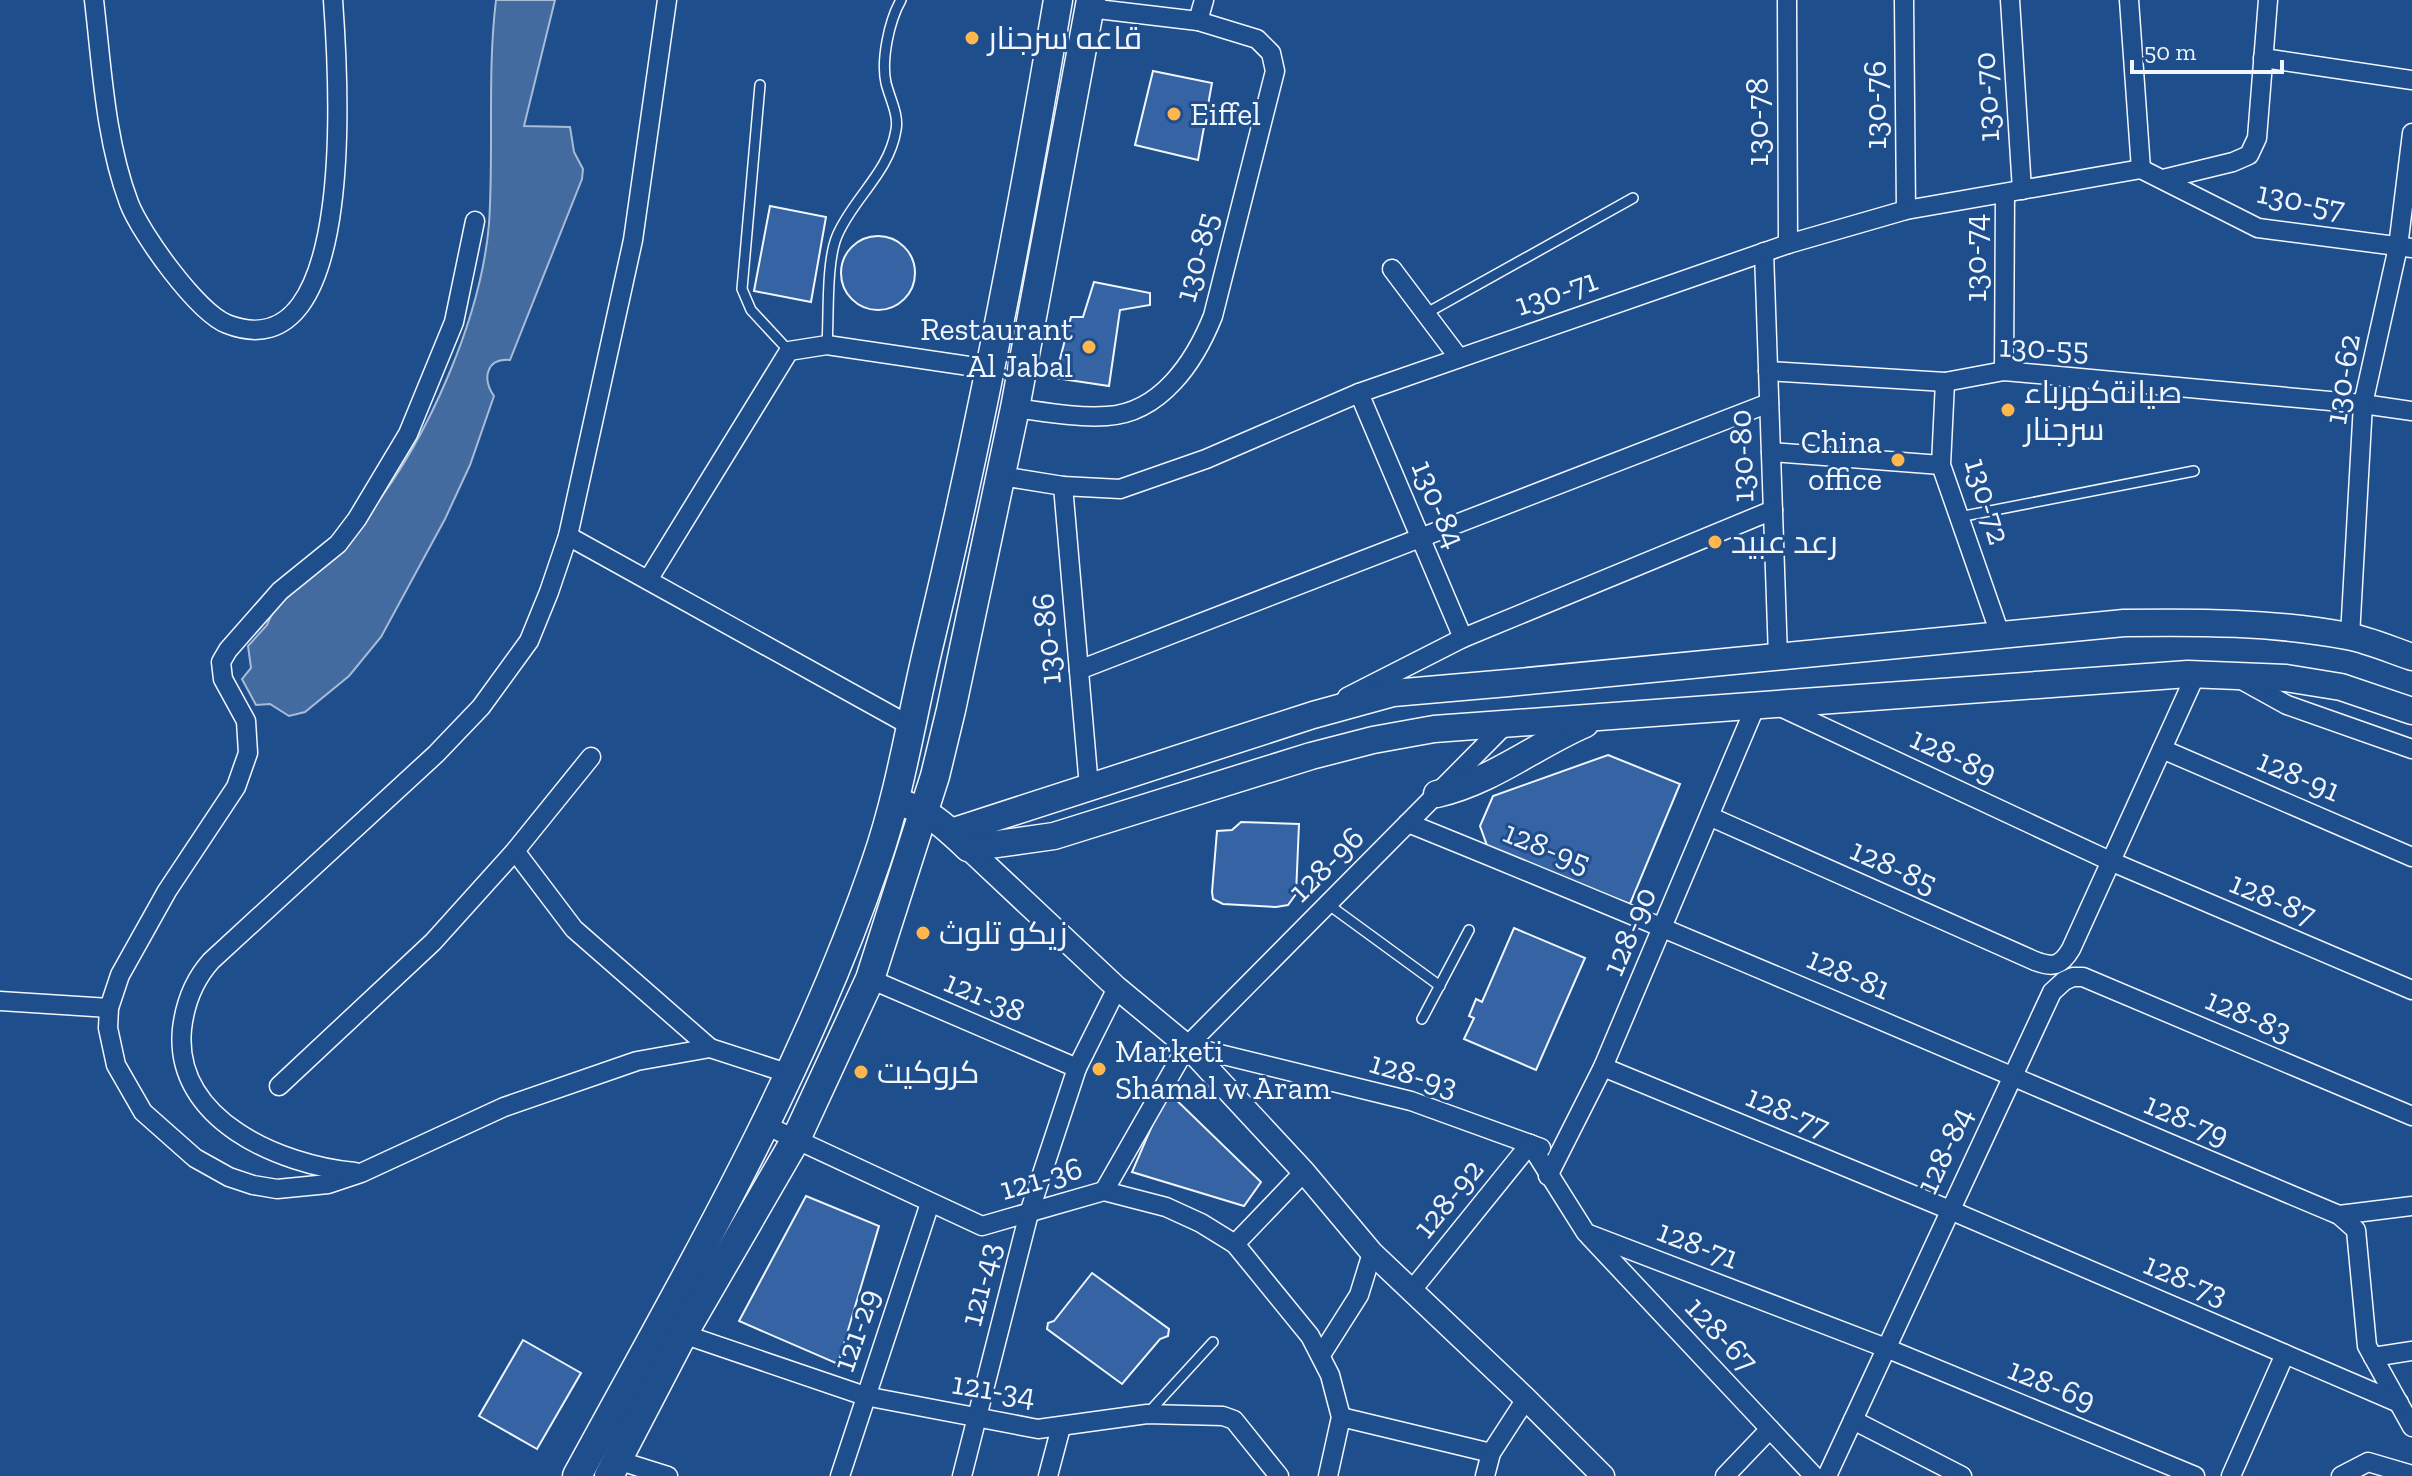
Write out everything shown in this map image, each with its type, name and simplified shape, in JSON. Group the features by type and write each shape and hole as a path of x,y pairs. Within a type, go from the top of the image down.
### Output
{"main road":[{"path":"577,1476 790,1074 852,929 877,858 894,801 989,369 1058,0"},
{"path":"613,1468 683,1334 796,1139 870,979 924,811 951,710 1015,408 1090,4"},
{"path":"959,840 1089,787 1313,715 1393,693 2124,623 2193,622 2291,628 2350,636 2412,657"},
{"path":"894,801 924,811 959,840 1032,840 1082,829 1208,787 1373,740 1434,729 2196,674 2286,678 2341,687 2412,711"},
{"path":"1507,723 1508,683"},
{"path":"1437,794 1486,778 1547,742 1605,716"},
{"path":"1196,753 1208,787"}],"street":[{"path":"94,0 114,156 130,206 153,244 197,301 222,322 243,330 266,331 286,322 299,309 312,285 323,251 339,128 333,0"},
{"path":"361,1173 298,1162 258,1145 221,1119 193,1085 186,1068 182,1048 186,1006 198,979 211,961 436,754 481,707 529,641 568,536 633,240 667,0"},
{"path":"1198,21 1204,0"},
{"name":"130-78","path":"1787,0 1788,244"},
{"name":"130-76","path":"1904,0 1906,210"},
{"name":"130-70","path":"2010,0 2014,192"},
{"path":"2129,0 2141,169"},
{"path":"2163,179 2233,162 2249,155 2257,138 2268,0"},
{"name":"130-85","path":"1015,408 1110,416 1137,409 1185,370 1202,344 1213,316 1275,71 1271,53 1257,39 1198,21 1090,4"},
{"path":"2263,58 2412,80"},
{"name":"130-62","path":"2350,636 2363,404 2405,248 2412,133"},
{"name":"130-71","path":"1001,476 1063,486 1120,489 1206,459 1359,393 1788,244 1906,210 2141,169"},
{"name":"130-57","path":"2141,169 2258,228 2405,248"},
{"name":"130-74","path":"2004,371 2014,192"},
{"path":"475,221 454,322 408,434 357,519 338,544 280,591 224,655 220,669 246,721 248,753 236,787 132,949 109,1008 111,1048 124,1082 143,1112 195,1158 229,1177 277,1189 328,1184 361,1173 504,1107 637,1061 710,1048"},
{"name":"130-80","path":"1764,252 1778,657"},
{"path":"1392,269 1459,358"},
{"path":"648,580 789,351 827,345 989,369"},
{"name":"130-55","path":"1768,371 1945,382 2004,371 2412,411"},
{"name":"130-72","path":"1945,382 1941,465 2000,634"},
{"name":"130-84","path":"1359,393 1463,638"},
{"path":"1079,670 1769,403"},
{"path":"1771,452 1941,465"},
{"name":"130-86","path":"1063,486 1089,787"},
{"path":"1313,715 1463,638 1773,510"},
{"path":"568,536 909,725"},
{"name":"128-84","path":"1827,1476 2196,674"},
{"path":"2231,674 2287,705 2412,749"},
{"name":"128-90","path":"1548,1176 1603,1067 1711,817 1764,704"},
{"name":"128-89","path":"1764,704 2110,861"},
{"name":"128-96","path":"1104,1191 1187,1046 1507,723"},
{"name":"128-91","path":"2162,749 2412,857"},
{"path":"279,1086 433,942 515,851 591,757"},
{"name":"128-85","path":"1711,817 2059,973"},
{"name":"128-95","path":"1408,823 1664,926"},
{"path":"959,840 1117,988 1187,1046 1304,1172 1372,1253 1603,1476"},
{"path":"515,851 574,929 710,1048 790,1074"},
{"name":"128-87","path":"2110,861 2412,990"},
{"name":"128-81","path":"1664,926 2011,1077"},
{"name":"128-83","path":"2059,973 2083,977 2410,1116"},
{"name":"121-38","path":"870,979 1077,1068"},
{"name":"121-43","path":"962,1476 1029,1213 1077,1068 1117,988"},
{"path":"0,1001 109,1008"},
{"name":"128-93","path":"1187,1046 1411,1101 1561,1155"},
{"name":"128-77","path":"1603,1067 1950,1210"},
{"name":"128-79","path":"2011,1077 2339,1215"},
{"name":"121-36","path":"765,1125 982,1226 1104,1191 1166,1207 1201,1223 1235,1244 1310,1336 1330,1375 1341,1417"},
{"path":"1530,1144 1586,1233"},
{"name":"128-92","path":"1412,1290 1530,1144"},
{"path":"1235,1244 1304,1172"},
{"name":"121-29","path":"840,1476 930,1203"},
{"path":"2339,1215 2412,1206"},
{"name":"128-73","path":"1950,1210 2399,1403"},
{"path":"2339,1215 2356,1230 2367,1346 2412,1427"},
{"name":"128-71","path":"1586,1233 1886,1348"},
{"name":"128-67","path":"1586,1233 1814,1476"},
{"path":"1321,1355 1359,1295 1372,1253"},
{"name":"121-34","path":"683,1334 865,1396 1038,1429 1147,1414 1211,1414 1234,1420 1279,1476"},
{"name":"128-69","path":"1886,1348 2195,1476"},
{"path":"2373,1357 2412,1351"},
{"path":"2231,1476 2285,1354"},
{"path":"1485,1476 1491,1453 1526,1399"},
{"path":"1328,1476 1341,1417 1491,1453"},
{"path":"1853,1420 1962,1476"},
{"path":"1048,1476 1061,1427"},
{"path":"1725,1476 1770,1429"},
{"path":"2341,1476 2368,1462 2412,1475"},
{"path":"613,1468 668,1476"}],"lane":[{"path":"827,345 830,274 836,238 853,206 885,162 896,131 897,115 885,79 891,28 901,0"},
{"path":"760,85 742,289 751,310 789,351"},
{"path":"1425,314 1633,198"},
{"path":"1959,517 2194,471"},
{"path":"1329,905 1440,986"},
{"path":"1422,1019 1469,930"},
{"path":"1147,1414 1213,1342"}],"water":[{"path":"496,0 555,0 524,126 570,127 574,152 583,169 582,179 510,360 496,362 488,371 488,383 494,396 470,465 445,519 381,637 349,676 305,712 289,716 270,704 256,705 242,679 251,668 248,646 267,625 275,607 348,537 391,483 431,414 463,337 475,298 489,224"}],"building":[{"name":"Eiffel","path":"1153,71 1212,83 1198,160 1135,145"},
{"path":"770,206 826,217 811,302 754,291"},
{"path":"878,236 892,239 904,247 912,259 915,273 912,287 904,299 892,307 878,310 864,307 852,299 844,287 841,273 844,259 852,247 864,239"},
{"name":"Restaurant Al Jabal","path":"1094,282 1150,293 1150,305 1120,310 1109,386 1055,378 1071,317 1083,317"},
{"path":"1608,755 1680,784 1630,904 1489,851 1480,826 1493,796"},
{"path":"1241,822 1299,824 1296,894 1288,905 1223,904 1213,899 1217,831 1232,830"},
{"path":"1514,928 1585,958 1536,1070 1464,1039 1474,1018 1469,1016 1476,999 1482,1002"},
{"path":"1167,1091 1261,1182 1244,1206 1132,1172"},
{"path":"806,1196 879,1226 838,1364 739,1321"},
{"path":"1092,1273 1169,1329 1168,1336 1160,1339 1122,1384 1047,1329 1048,1323 1054,1321"},
{"path":"523,1340 581,1373 537,1449 479,1416"}],"place":[{"name":"قاعه سرجنار","path":"972,38"},
{"name":"Eiffel","path":"1174,114"},
{"name":"Restaurant Al Jabal","path":"1089,347"},
{"name":"صيانةكهرباء سرجنار","path":"2008,410"},
{"name":"China office","path":"1898,460"},
{"name":"رعد عبيد","path":"1715,542"},
{"name":"زيكو تلوث","path":"923,933"},
{"name":"Marketi Shamal w Aram","path":"1099,1069"},
{"name":"كروكيت","path":"861,1072"}]}
